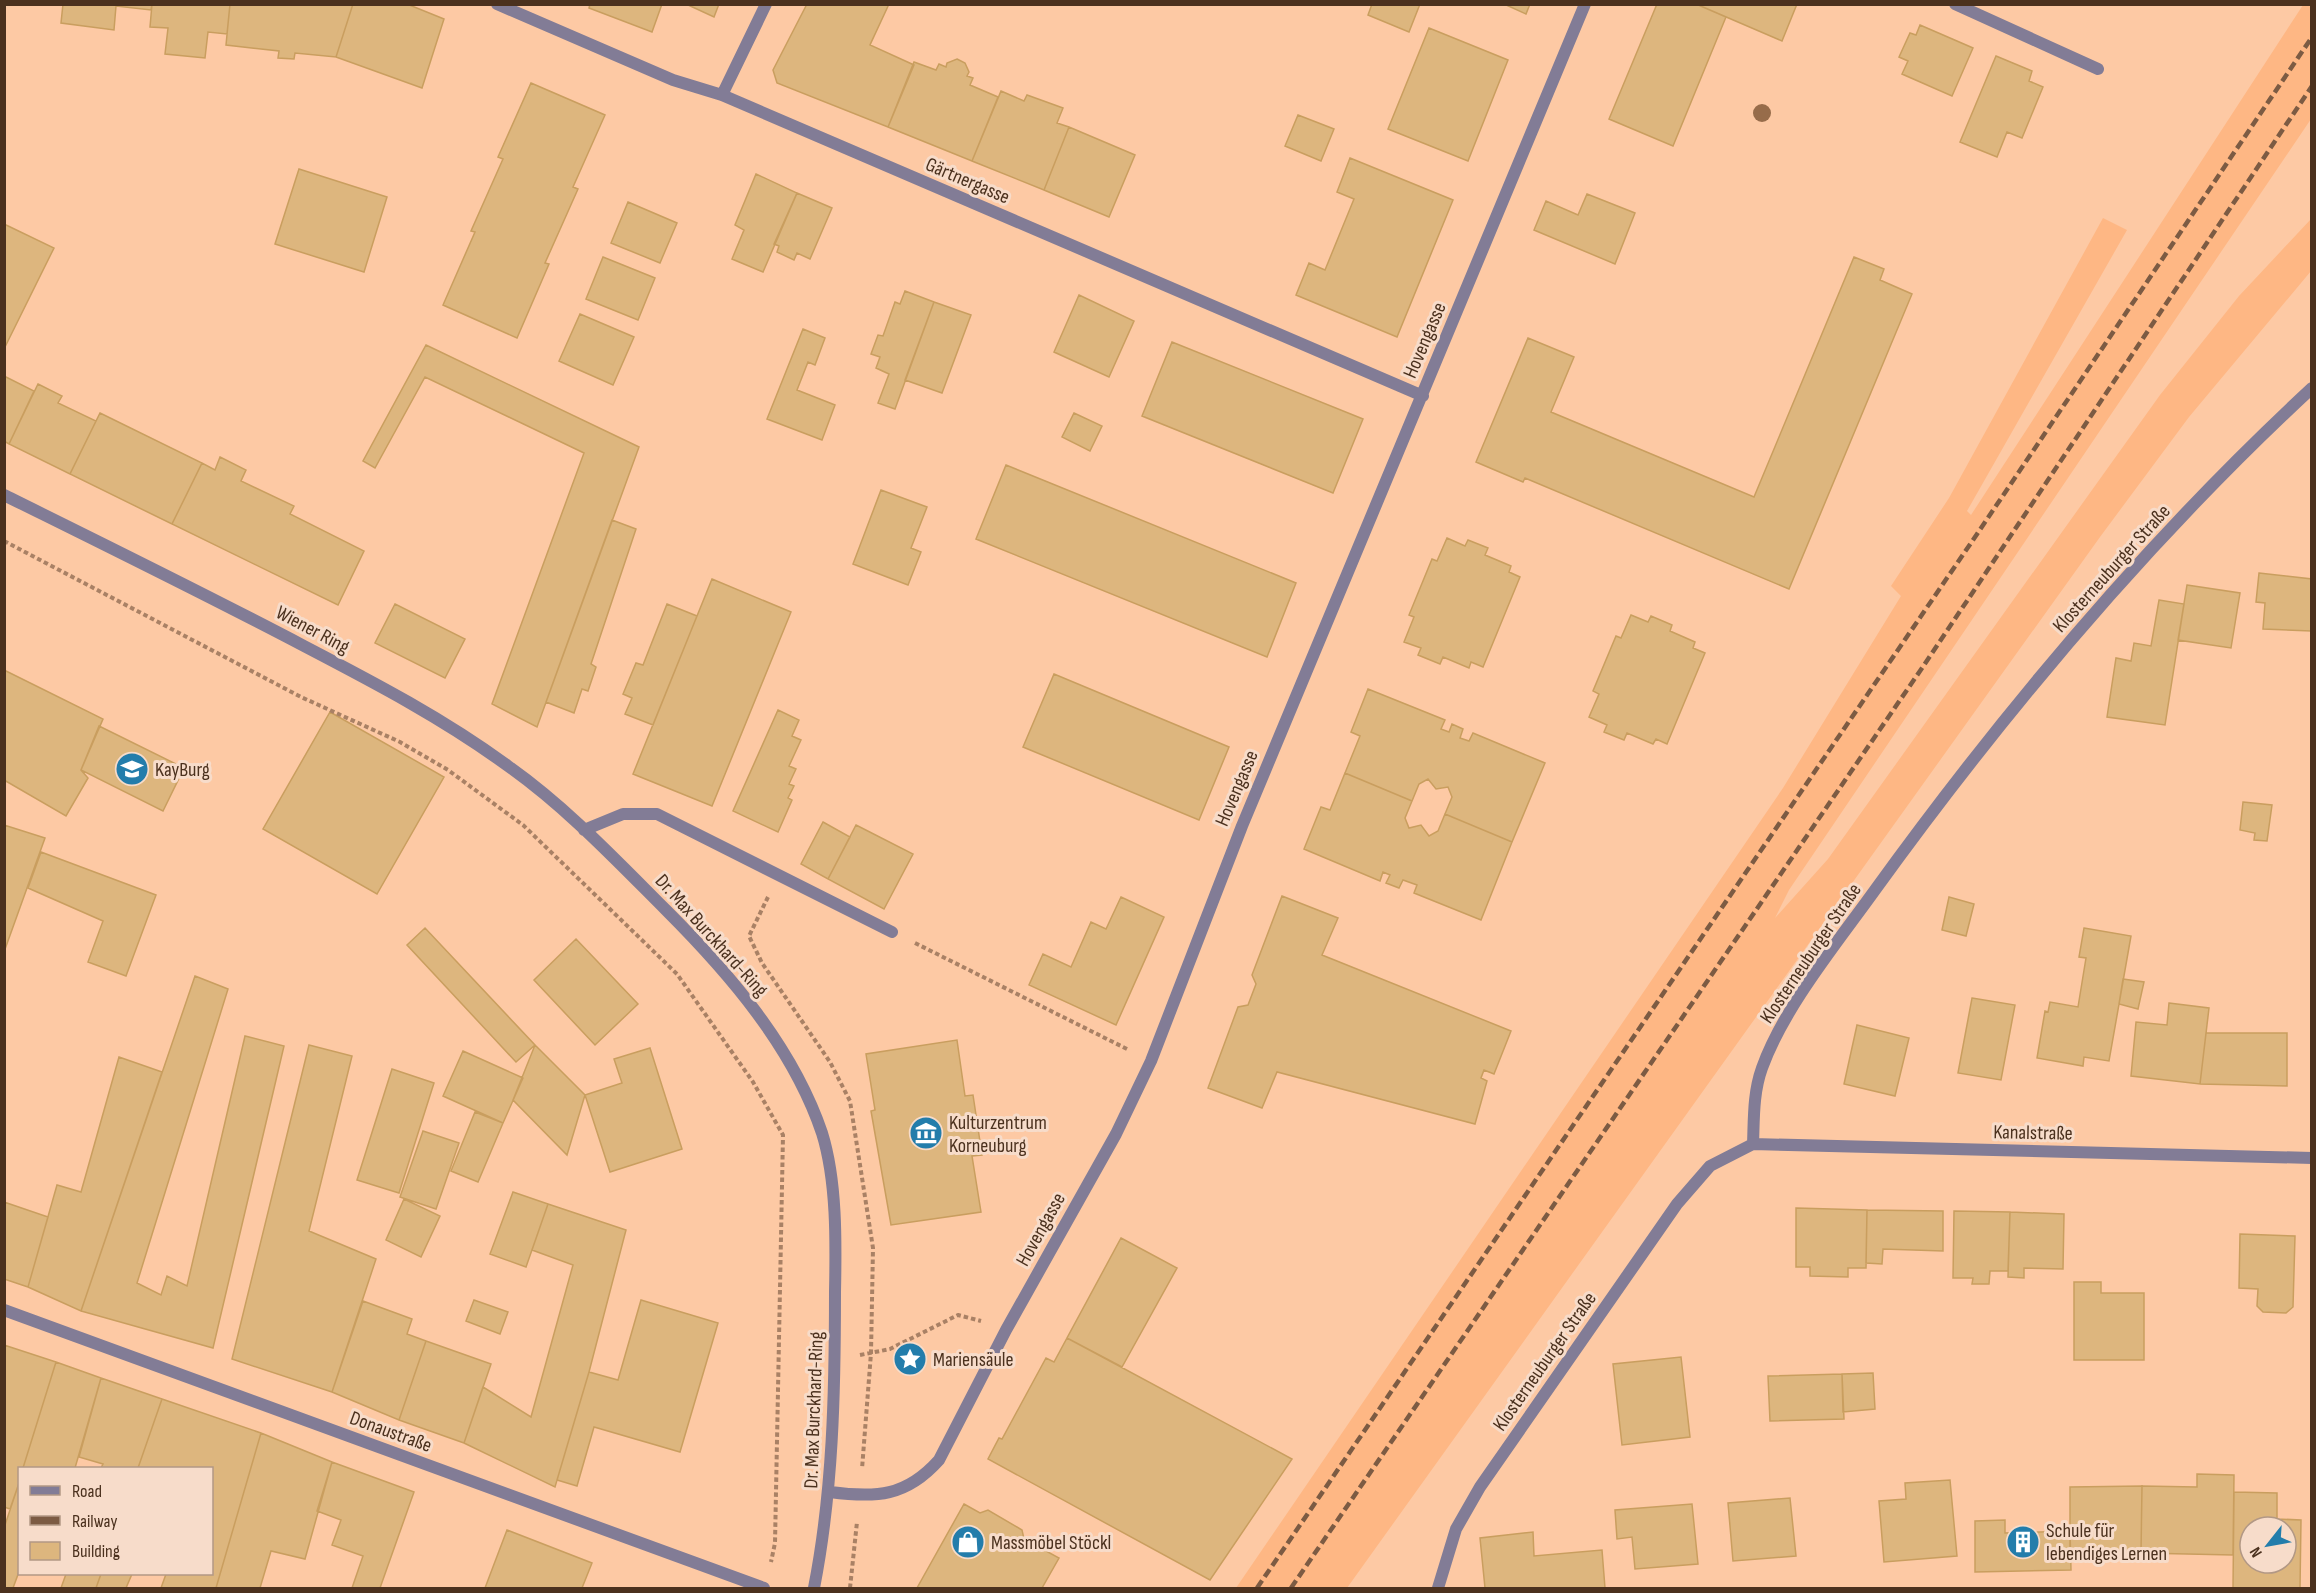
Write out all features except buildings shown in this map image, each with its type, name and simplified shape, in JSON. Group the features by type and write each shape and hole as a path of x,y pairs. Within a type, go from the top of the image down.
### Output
{"street":[{"name":"Gärtnergasse","path":"496,4 673,80 722,95 1423,396"},
{"path":"722,95 766,4"},
{"name":"Hovengasse","path":"830,1492 860,1496 888,1494 907,1487 925,1476 939,1460 1006,1330 1116,1134 1151,1061 1242,826 1585,4"},
{"path":"1955,4 2098,69"},
{"name":"Klosterneuburger Straße","path":"1438,1588 1456,1528 1480,1488 1677,1204 1710,1166 1754,1144 1755,1096 1762,1068 1779,1034 1821,965 1933,810 2011,711 2146,557 2202,496 2312,388"},
{"name":"Wiener Ring","path":"4,495 217,600 428,711 511,768 584,830"},
{"path":"584,830 623,814 657,814 892,932"},
{"name":"Dr. Max Burckhard-Ring","path":"584,830 684,929 739,989 786,1058 810,1099 824,1139 836,1221 836,1359 830,1492 814,1588"},
{"name":"Kanalstraße","path":"1754,1144 2312,1158"},
{"name":"Donaustraße","path":"4,1310 764,1588"}],"path":[{"path":"4,541 290,691 400,742 448,770 524,825 677,974 753,1082 783,1135 775,1543 770,1566"},
{"path":"892,932 1151,1061"},
{"path":"836,1359 890,1349 958,1315 1006,1330"},
{"path":"850,1588 871,1353"}],"shaded area":[{"path":"2303,5 2311,5 2311,119 1789,890 1775,918 1828,859 2160,395 2239,296 2311,219 2311,271 2189,417 2100,537 1347,1588 1236,1588 1783,788 1901,596 1891,586 1949,498 2103,218 2127,230 1967,511 1971,515"}],"railway":[{"path":"1257,1588 1973,540 2312,37"},
{"path":"1291,1588 1920,671 2312,86"}],"place":[{"name":"KayBurg","path":"132,769"},
{"name":"Kulturzentrum Korneuburg","path":"926,1133"},
{"name":"Mariensäule","path":"910,1359"},
{"name":"Massmöbel Stöckl","path":"968,1542"},
{"name":"Schule für lebendiges Lernen","path":"2023,1542"}]}
